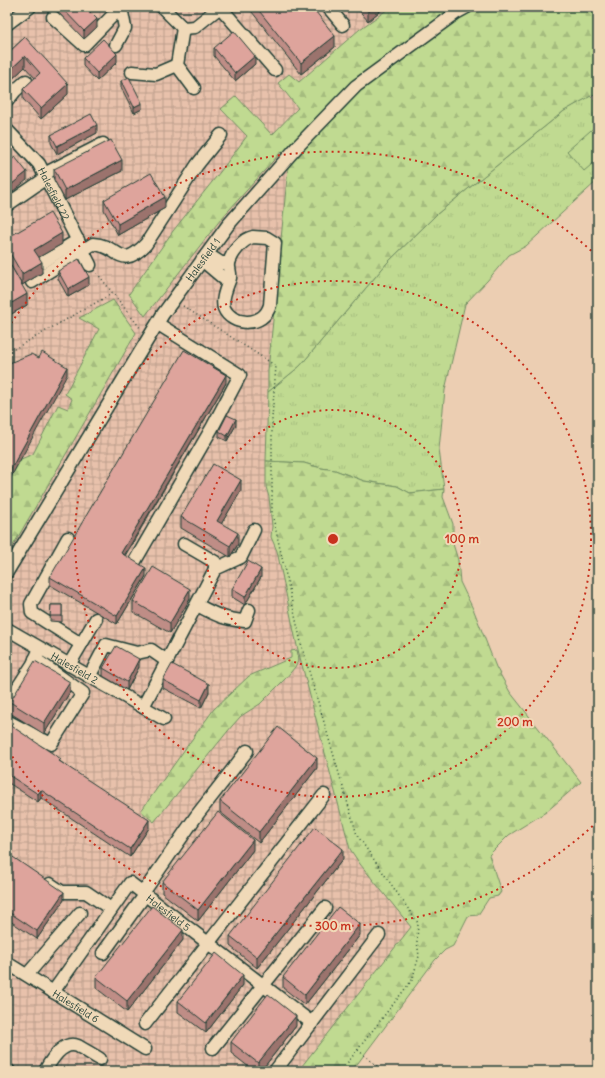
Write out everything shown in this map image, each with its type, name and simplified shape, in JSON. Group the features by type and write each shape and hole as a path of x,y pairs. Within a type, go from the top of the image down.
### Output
{"street":[{"path":"7,24 30,7"},
{"path":"53,17 84,45 121,7"},
{"path":"116,45 124,28 121,7"},
{"path":"162,7 183,28 195,27 220,7 275,70"},
{"path":"328,7 343,25"},
{"name":"Halesfield 1","path":"7,572 149,338 204,257 233,219 297,147 356,86 456,13 467,7"},
{"path":"183,28 178,65 194,88"},
{"path":"132,72 156,74 178,65"},
{"path":"7,101 14,91 26,81"},
{"name":"Halesfield 22","path":"7,130 39,164 90,265"},
{"path":"42,262 80,245 98,244 106,246 124,257 129,257 137,253 146,244 197,165 221,135"},
{"path":"7,205 45,176 103,144"},
{"path":"253,236 269,239 275,243 270,305 267,314 263,318 246,322 229,315 224,308 223,302 228,282 230,275 229,263 246,239 253,236"},
{"path":"32,282 80,245"},
{"path":"204,257 221,263 229,263"},
{"path":"204,257 228,282"},
{"path":"136,561 212,428 240,375 158,324"},
{"path":"215,569 241,557 254,530"},
{"path":"68,538 31,604 32,613 82,644"},
{"path":"143,708 215,569 214,562 184,544"},
{"path":"197,605 215,615 232,621 245,621 249,610"},
{"path":"69,665 96,619"},
{"name":"Halesfield 2","path":"7,629 38,654 69,665 164,720"},
{"path":"89,677 106,645 136,653 151,650 167,661"},
{"path":"7,704 38,654 83,693 51,744 7,721"},
{"path":"103,953 197,815 247,751"},
{"path":"145,1024 324,795"},
{"path":"38,876 62,892 86,892 111,909"},
{"name":"Halesfield 5","path":"53,992 130,884 312,1022"},
{"path":"213,1048 325,908"},
{"path":"27,975 80,913"},
{"path":"274,1071 379,935"},
{"name":"Halesfield 6","path":"7,963 145,1049"},
{"path":"45,1071 57,1053 66,1045 76,1045 100,1060"}],"path":[{"path":"90,265 149,338"},
{"path":"7,353 113,293"},
{"path":"174,300 276,366 272,418 272,513 302,647 357,835 418,923 419,956 412,980 341,1071"},
{"path":"358,1050 383,1071"}],"shaded area":[{"path":"44,7 391,7 360,29 299,82 278,83 298,108 272,136 288,168 268,371 266,487 269,497 272,526 271,537 277,551 350,848 360,864 411,927 298,1071 7,1071 7,33"}],"green space":[{"path":"391,7 598,7 598,92 564,111 437,214 387,263 300,366 268,392 268,371 288,168 281,152 221,219 145,316 129,294 173,231 247,136 221,109 236,96 272,135 298,108 278,83 289,74 299,82 360,29"},
{"path":"590,96 598,104 598,180 526,246 509,255 465,304 445,390 439,449 444,489 410,493 397,486 364,481 335,470 304,463 266,461 268,392 300,366 387,263 437,214 564,111"},
{"path":"598,124 598,159 584,171 567,151"},
{"path":"113,300 136,333 7,556 7,485 21,459 33,454 58,405 68,409 72,399 65,394 99,329 79,318"},
{"path":"266,461 304,463 335,470 364,481 397,486 410,493 444,489 443,497 453,524 453,544 458,560 460,582 474,611 496,667 510,692 581,782 546,812 509,835 489,855 501,892 498,896 489,898 478,915 468,916 453,946 445,950 435,960 352,1071 298,1071 411,927 360,864 350,849 297,646 277,551 271,537 272,526 269,497 266,487"},
{"path":"297,650 299,659 295,667 286,678 260,704 241,716 154,822 141,811 214,709 249,676 291,658 291,651"}],"building":[{"path":"61,7 85,7 97,19 84,31"},
{"path":"256,7 312,7 335,36 301,63"},
{"path":"365,7 372,7 368,10"},
{"path":"234,31 255,56 235,73 214,48"},
{"path":"25,37 68,84 41,108 23,89 40,73 25,56 8,72 7,71 7,54"},
{"path":"103,39 117,54 97,73 83,58"},
{"path":"129,77 142,103 134,107 121,81"},
{"path":"91,114 97,125 57,146 51,135"},
{"path":"111,140 122,160 65,190 54,169"},
{"path":"15,157 27,172 7,188 7,163"},
{"path":"151,173 165,197 118,224 104,200"},
{"path":"50,213 62,233 34,250 42,262 22,274 7,248 7,238"},
{"path":"7,259 27,294 8,305 7,304"},
{"path":"79,259 89,277 68,289 58,271"},
{"path":"184,350 226,375 121,553 146,568 117,616 50,577"},
{"path":"42,352 67,367 7,476 7,364 31,354 39,358"},
{"path":"227,415 236,419 227,436 219,431"},
{"path":"213,464 241,480 217,521 238,533 230,546 181,517"},
{"path":"248,561 261,569 245,597 232,589"},
{"path":"153,567 190,589 170,623 133,601"},
{"path":"51,605 62,605 62,616 50,616"},
{"path":"116,646 139,659 127,682 103,668"},
{"path":"35,661 70,682 44,723 10,702"},
{"path":"172,664 209,684 201,700 163,680"},
{"path":"7,723 61,759 59,761 149,820 130,849 41,790 38,794 7,774"},
{"path":"278,727 317,758 259,832 220,801"},
{"path":"218,812 253,840 198,910 162,882"},
{"path":"315,827 343,849 257,957 230,936"},
{"path":"7,853 64,892 37,931 7,911"},
{"path":"152,906 183,930 127,1001 96,977"},
{"path":"338,907 360,924 305,995 283,977"},
{"path":"216,953 243,975 206,1023 178,1001"},
{"path":"268,994 296,1016 258,1063 231,1042"}]}
